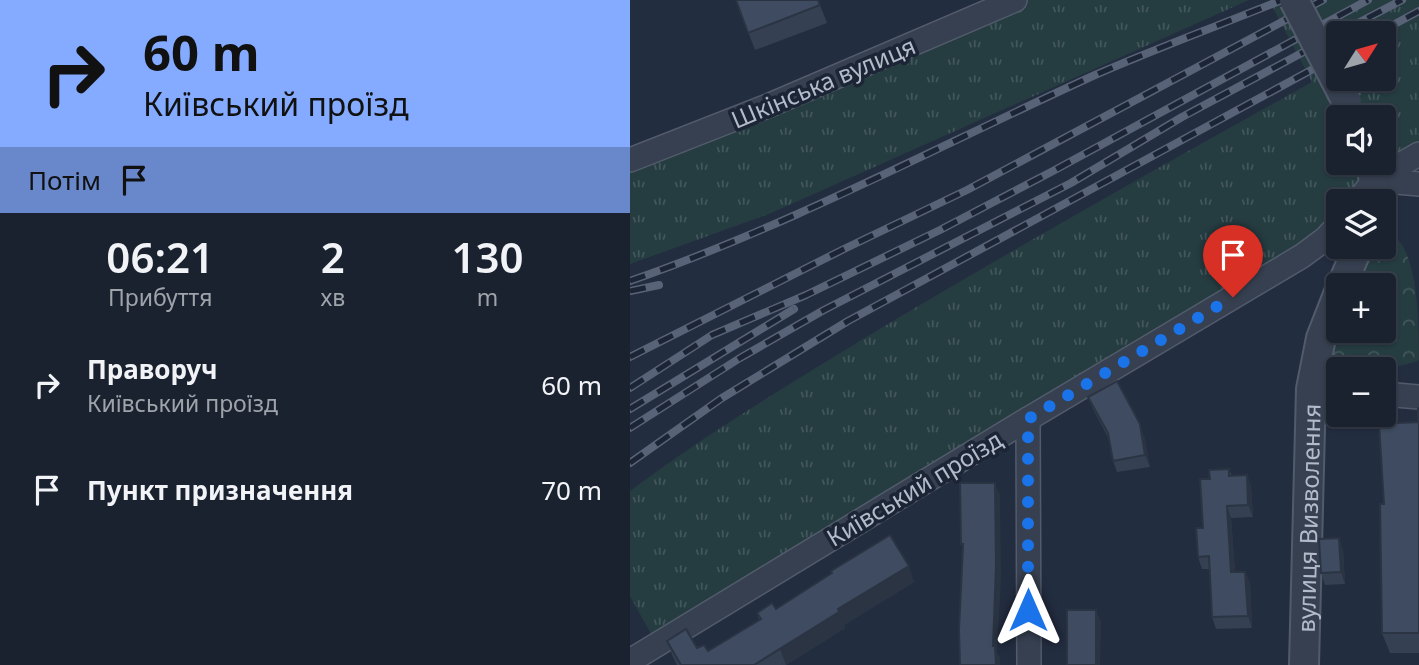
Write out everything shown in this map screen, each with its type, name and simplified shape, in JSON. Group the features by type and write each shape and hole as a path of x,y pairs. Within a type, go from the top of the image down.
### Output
{"street":[{"name":"Шкінська вулиця","path":"630,160 770,105 1015,0"},
{"path":"1294,0 1349,105"},
{"path":"1368,186 1419,154"},
{"path":"1368,186 1419,184"},
{"name":"Київський проїзд","path":"630,662 1028,419 1302,256 1326,238"},
{"name":"вулиця Визволення","path":"1304,665 1325,390 1321,338 1326,325"},
{"path":"1396,395 1419,397"},
{"path":"1028,419 1029,665"}],"green space":[{"path":"1015,0 1249,0 769,214 630,264 630,160"},
{"path":"1269,0 1419,0 1419,154 1396,172 1396,105 1326,105 1326,175 1392,175 1374,189 1326,189 1326,232 657,645 630,596 630,491 726,424 793,382 1049,230 1312,82"},
{"path":"1396,239 1401,243 1408,256 1416,291 1419,360 1396,366 1396,357 1316,358 1329,343 1396,343 1396,273 1347,273 1353,259 1396,259"}],"building":[{"path":"736,0 818,0 820,5 748,33"},
{"path":"1117,381 1140,424 1145,455 1113,461 1108,433 1088,397"},
{"path":"1419,408 1419,633 1382,633 1380,504 1384,504 1379,427 1396,427 1396,423 1418,422"},
{"path":"1229,469 1229,476 1247,475 1248,505 1227,506 1231,572 1245,572 1248,616 1212,617 1209,556 1198,557 1196,528 1203,528 1200,479 1210,479 1209,470"},
{"path":"960,483 995,483 993,646 996,665 960,665 963,544"},
{"path":"890,535 909,566 754,665 681,665 667,641 686,629 697,648 704,645 708,651 761,619 757,613 772,603 776,609"},
{"path":"1339,538 1341,572 1321,573 1319,539"},
{"path":"1067,610 1096,610 1096,665 1067,665"}],"railway":[{"path":"630,281 807,210 1095,75 1282,0"},
{"path":"630,357 967,190 1323,0"},
{"path":"630,388 712,335 806,295 940,230 1368,0"},
{"path":"1362,21 1402,0"},
{"path":"1396,23 1419,11"},
{"path":"630,428 740,358 824,310 1071,183 1182,117 1326,40"},
{"path":"630,463 722,398 848,321 1326,62"},
{"path":"630,291 659,285"},
{"path":"630,409 794,309"}],"route":[{"path":"1028,610 1028,419 1233,297"}]}
